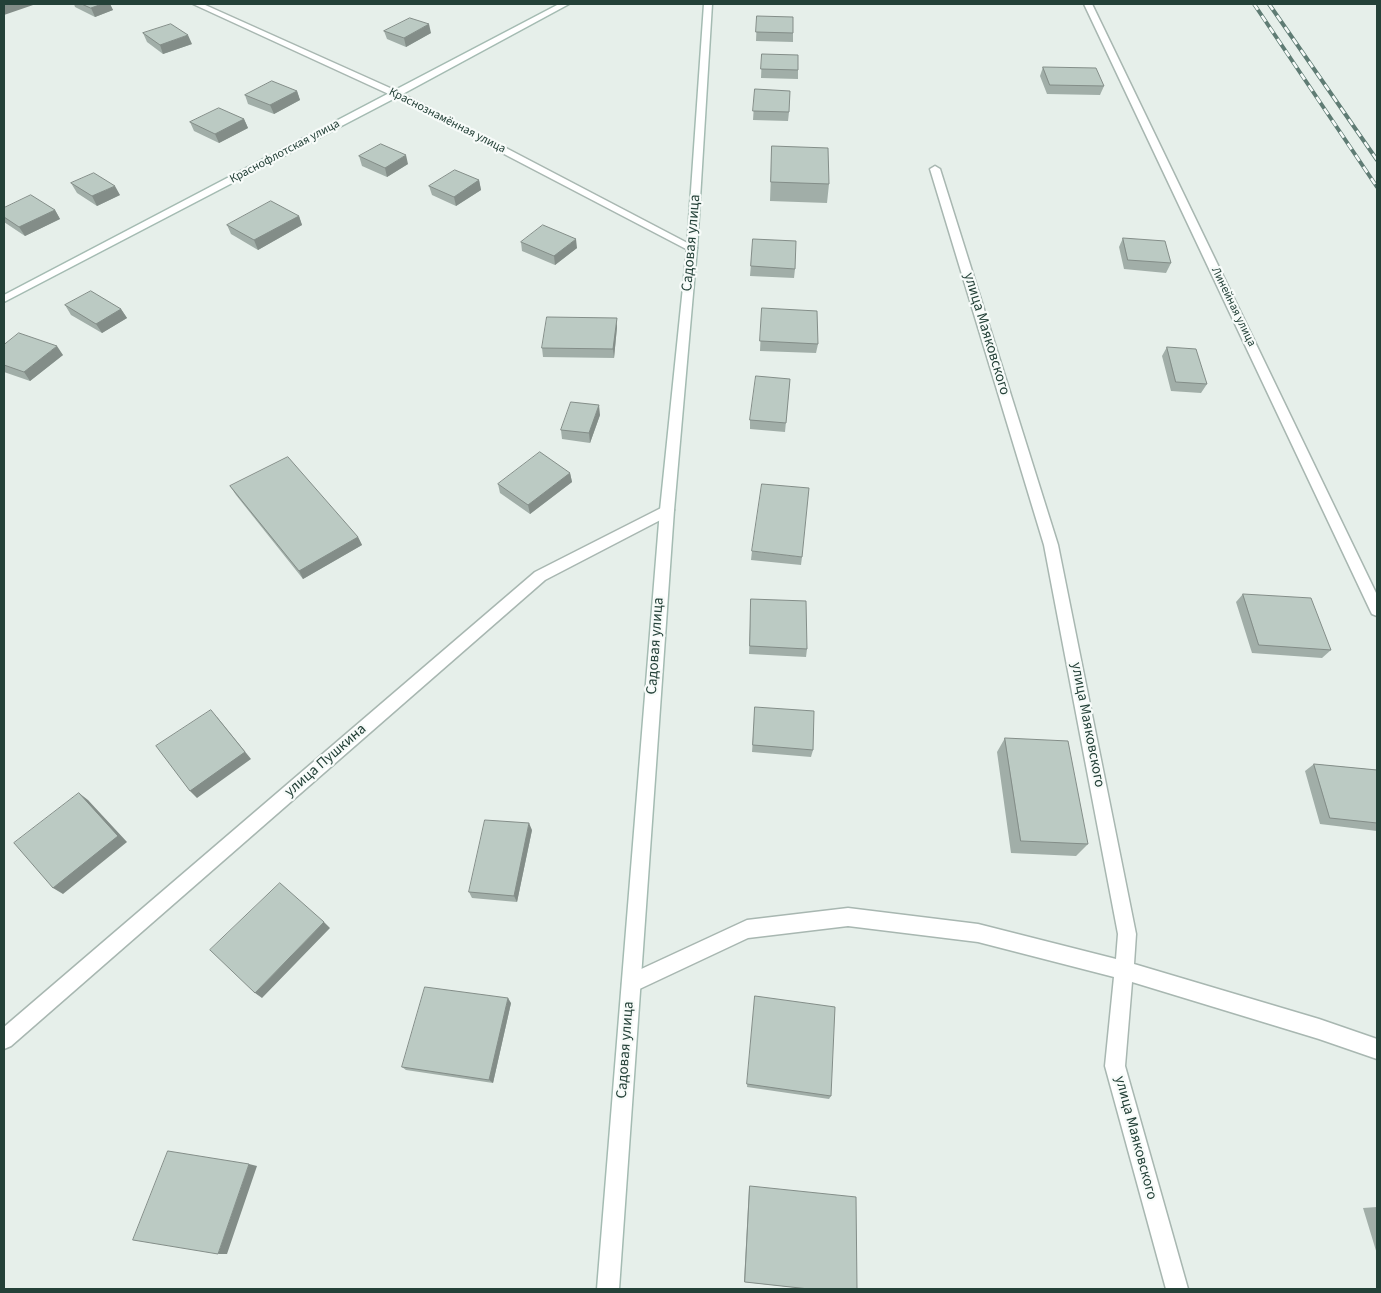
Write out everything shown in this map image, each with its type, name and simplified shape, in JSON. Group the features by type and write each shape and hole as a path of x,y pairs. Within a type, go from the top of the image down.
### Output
{"street":[{"name":"Краснознамённая улица","path":"197,4 396,94 692,248"},
{"name":"Краснофлотская улица","path":"4,299 565,4"},
{"name":"Садовая улица","path":"608,1289 667,510 692,248 708,4"},
{"name":"Линейная улица","path":"1088,4 1377,610"},
{"name":"улица Маяковского","path":"935,170 1051,545 1128,934 1115,1066 1177,1289"},
{"name":"улица Пушкина","path":"4,1039 540,576 667,510"},
{"path":"631,984 747,929 848,917 978,933 1124,970 1319,1029 1377,1049"}],"building":[{"path":"82,4 102,4 91,8"},
{"path":"757,16 793,17 793,33 756,32"},
{"path":"410,18 429,24 404,38 384,31"},
{"path":"171,24 188,35 160,45 143,33"},
{"path":"762,54 798,55 798,70 761,69"},
{"path":"1043,67 1096,68 1104,86 1050,85"},
{"path":"272,81 297,91 270,105 245,95"},
{"path":"755,89 790,91 789,112 753,111"},
{"path":"219,108 244,119 215,134 190,122"},
{"path":"381,144 406,155 385,168 359,156"},
{"path":"772,146 828,148 829,184 771,182"},
{"path":"455,170 479,180 454,197 429,186"},
{"path":"94,173 115,186 92,196 71,183"},
{"path":"31,195 55,210 19,227 4,217 4,208"},
{"path":"271,201 299,216 254,240 227,225"},
{"path":"543,225 576,239 554,256 521,242"},
{"path":"1123,238 1165,241 1171,263 1128,260"},
{"path":"753,239 796,241 795,269 751,266"},
{"path":"91,291 121,309 96,324 65,305"},
{"path":"762,308 817,311 818,344 760,341"},
{"path":"547,317 617,318 613,349 542,348"},
{"path":"19,333 57,346 24,372 4,365 4,345"},
{"path":"1167,347 1196,349 1207,384 1176,382"},
{"path":"756,376 790,379 786,423 750,420"},
{"path":"571,402 599,405 589,433 561,430"},
{"path":"540,452 570,473 528,505 498,484"},
{"path":"288,457 358,537 299,571 230,486"},
{"path":"762,484 809,488 802,557 752,551"},
{"path":"1243,594 1311,598 1331,650 1259,645"},
{"path":"751,599 806,601 807,649 750,646"},
{"path":"755,707 814,711 813,750 753,745"},
{"path":"211,710 245,752 190,791 156,746"},
{"path":"1005,738 1068,741 1088,844 1021,841"},
{"path":"1314,764 1377,770 1377,823 1330,818"},
{"path":"79,793 118,836 53,888 14,843"},
{"path":"485,820 529,823 514,896 469,892"},
{"path":"280,883 324,922 255,993 210,950"},
{"path":"425,987 508,998 489,1080 402,1067"},
{"path":"755,996 835,1007 831,1096 747,1084"},
{"path":"168,1151 249,1164 218,1254 133,1240"},
{"path":"750,1186 856,1197 857,1289 809,1289 745,1282"}],"railway":[{"path":"1254,4 1377,187"},
{"path":"1269,4 1377,160"}]}
